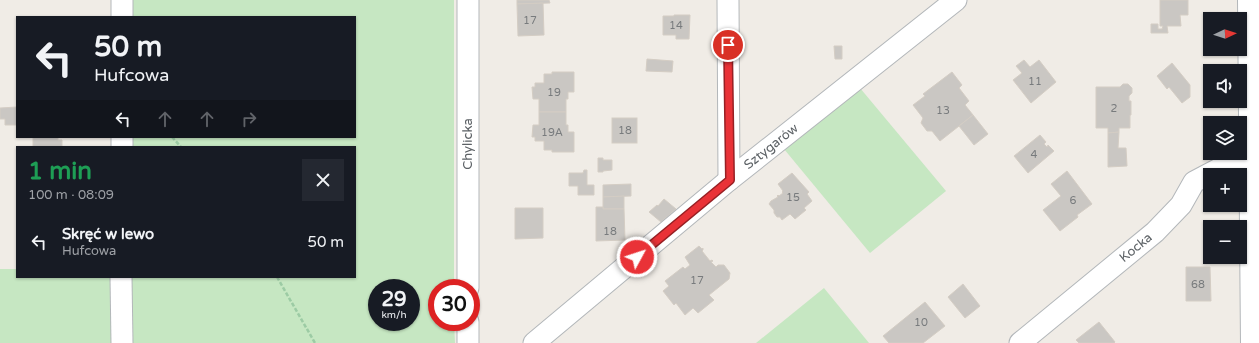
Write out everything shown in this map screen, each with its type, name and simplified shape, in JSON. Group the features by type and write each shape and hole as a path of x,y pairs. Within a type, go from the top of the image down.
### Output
{"street":[{"path":"122,0 122,16"},
{"name":"Chylicka","path":"468,0 468,279"},
{"path":"728,0 730,180"},
{"name":"Sztygarów","path":"534,343 730,180 956,0"},
{"path":"1249,0 1254,33 1250,154 1252,343"},
{"name":"Kocka","path":"1020,343 1155,232 1181,205 1194,182 1250,154"},
{"path":"121,278 122,343"},
{"path":"468,331 468,343"}],"path":[{"path":"173,138 181,146"},
{"path":"278,278 315,343"}],"green space":[{"path":"127,0 454,0 454,279 428,279 428,331 454,331 455,343 127,343 127,278 356,278 356,146 127,146 127,138 356,138 356,16 127,16"},
{"path":"860,88 946,191 870,253 784,149"},
{"path":"0,269 16,269 16,278 114,278 114,343 0,343"},
{"path":"824,288 869,343 756,343"}],"building":[{"path":"517,0 549,0 550,3 517,4"},
{"path":"1160,0 1188,0 1188,15 1180,15 1181,26 1167,26 1168,33 1151,33 1151,24 1158,24 1158,29 1162,29 1163,26 1160,26"},
{"path":"543,3 544,35 518,36 517,4"},
{"path":"690,15 689,39 676,39 676,35 663,35 663,16"},
{"path":"834,46 842,46 842,59 835,59"},
{"path":"647,59 673,61 672,72 646,71"},
{"path":"1024,60 1030,67 1039,60 1056,82 1031,103 1013,80 1022,73 1016,66"},
{"path":"1172,63 1190,85 1190,97 1182,103 1169,87 1167,89 1157,76"},
{"path":"552,72 574,72 574,92 568,92 568,99 566,99 566,112 539,112 539,99 533,99 532,87 535,87 535,83 544,83 544,74 552,74"},
{"path":"952,72 962,85 959,88 969,101 965,105 973,115 940,141 932,131 927,131 921,123 923,118 913,105 925,96 923,94"},
{"path":"1123,84 1128,84 1132,88 1132,93 1129,96 1129,101 1131,101 1130,128 1119,128 1119,132 1108,133 1108,128 1096,128 1096,87 1120,87"},
{"path":"16,107 16,125 5,125 5,119 0,119 0,108"},
{"path":"539,112 566,112 566,125 568,125 568,132 574,132 574,152 552,152 552,150 544,150 544,141 535,141 535,137 532,137 533,125 539,125"},
{"path":"973,115 988,134 974,145 959,126"},
{"path":"612,118 637,118 637,143 612,143"},
{"path":"1119,132 1118,148 1126,148 1127,166 1108,167 1108,133"},
{"path":"1040,135 1046,142 1044,144 1047,147 1048,145 1054,151 1028,173 1014,156"},
{"path":"33,138 58,138 58,140 62,140 62,146 33,146"},
{"path":"598,158 603,158 603,160 612,160 612,170 598,172"},
{"path":"584,170 587,170 587,185 594,185 594,195 578,195 578,186 569,186 569,173 583,173"},
{"path":"1067,171 1092,204 1077,215 1078,217 1060,231 1043,210 1061,196 1051,184"},
{"path":"792,173 809,192 807,194 812,201 804,208 806,210 795,219 790,214 782,220 780,217 777,217 769,204 778,197 778,195 779,196 783,193 778,184"},
{"path":"631,184 631,196 603,197 603,185"},
{"path":"624,196 624,209 603,209 603,197"},
{"path":"664,199 676,209 661,222 649,212 657,205 658,206"},
{"path":"596,207 603,207 603,209 624,209 625,240 596,241"},
{"path":"515,208 543,208 543,238 515,239"},
{"path":"699,246 702,249 703,248 702,251 710,261 713,261 711,262 716,267 718,265 724,265 730,273 729,279 709,295 714,300 698,313 693,308 685,315 676,303 674,305 663,291 669,286 665,281 683,267 685,269 690,265 685,257"},
{"path":"1186,267 1210,267 1211,301 1186,301"},
{"path":"963,284 980,306 965,318 948,297"},
{"path":"925,302 945,326 923,343 889,343 883,336"},
{"path":"1099,322 1115,342 1114,343 1079,343 1076,340"}],"route":[{"path":"637,257 730,180 728,45"}]}
